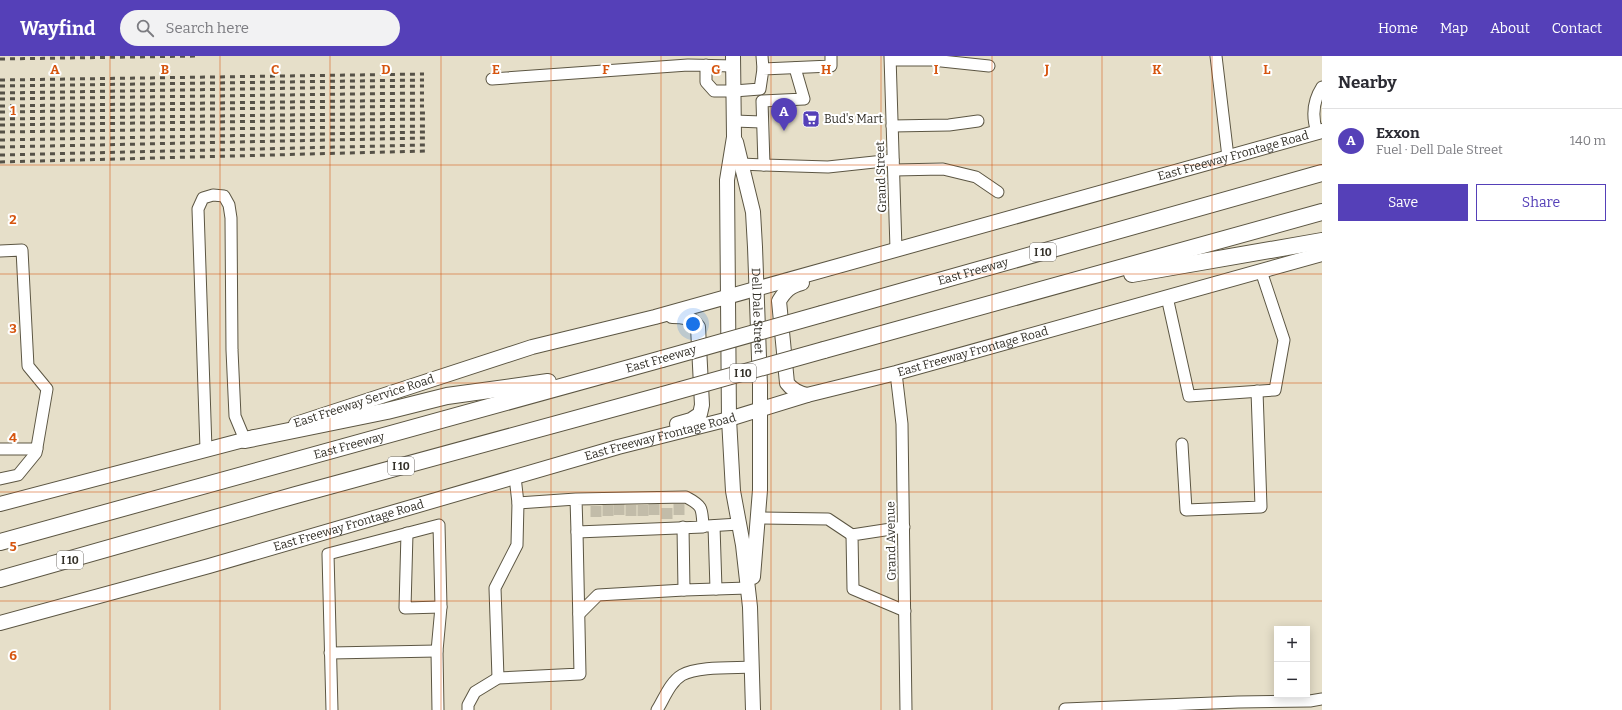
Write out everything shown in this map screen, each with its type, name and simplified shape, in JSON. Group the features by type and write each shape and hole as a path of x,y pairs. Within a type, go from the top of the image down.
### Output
{"highway":[{"name":"East Freeway","path":"0,542 662,359 1322,173"},
{"name":"I 10","path":"0,580 304,493 1322,212"},
{"path":"1020,296 1322,241"},
{"path":"245,440 387,411 448,396 615,372"},
{"path":"0,586 140,540"}],"main road":[{"name":"Dell Dale Street","path":"734,61 734,137 727,180 729,419 733,491 744,545 750,607 753,710"},
{"name":"East Freeway Frontage Road","path":"728,297 1319,132"},
{"name":"Dell Dale Street","path":"734,137 753,212 760,385 760,490 750,607"},
{"name":"East Freeway Frontage Road","path":"0,623 208,566 618,448 729,419 807,395 896,373 1322,254"},
{"path":"807,395 790,388 787,383 779,301 784,292 794,285 834,275 854,268 871,257"},
{"name":"East Freeway Service Road","path":"0,504 245,440 532,348 728,297"},
{"path":"618,448 632,440 692,420 700,414 702,404 698,327 694,321 684,316 655,317"}],"street":[{"path":"706,65 706,82 714,90 734,91 760,89 764,69 762,56"},
{"path":"764,69 831,66 831,56"},
{"path":"1216,56 1228,157"},
{"path":"891,58 932,60 989,66"},
{"name":"Grand Street","path":"891,58 896,249"},
{"path":"492,80 688,65 706,65 734,61"},
{"path":"764,165 762,101 804,99 795,68"},
{"path":"1319,132 1313,120 1316,95 1322,87"},
{"path":"734,121 762,122"},
{"path":"892,126 949,125 978,121"},
{"path":"741,164 828,167 894,165 944,170 976,177 998,192"},
{"path":"206,449 198,209 203,198 212,195 224,196 229,206 232,218 232,350 235,416 245,440"},
{"path":"0,251 22,250 28,366 47,389 36,453 18,475 0,479"},
{"path":"1167,297 1189,396 1275,390 1284,340 1261,271"},
{"name":"Grand Avenue","path":"896,373 902,424 906,710"},
{"path":"1182,444 1186,510 1261,507 1257,391"},
{"path":"0,443 5,449 37,449"},
{"path":"498,678 495,588 517,545 518,503 515,477"},
{"path":"518,503 576,499 596,502 667,501 679,500 686,497 698,503 702,513 703,527"},
{"path":"468,710 468,705 476,692 498,678 580,674 576,499"},
{"path":"757,518 828,519 852,535 904,527"},
{"path":"577,532 596,526 614,525 667,524 703,527 740,524"},
{"path":"332,710 328,554 439,525 441,607 437,651 438,710"},
{"path":"680,525 684,590"},
{"path":"714,526 716,589"},
{"path":"408,533 404,608 441,607"},
{"path":"852,535 853,589 905,611"},
{"path":"579,614 598,595 748,588"},
{"path":"330,653 437,651"},
{"path":"657,710 670,687 681,675 711,669 752,667"},
{"path":"1064,710 1064,708 1238,706 1322,699"}],"tunnel":[{"path":"619,504 619,520"},
{"path":"654,504 654,519"},
{"path":"667,504 667,519"},
{"path":"679,504 679,519"},
{"path":"608,505 608,521"},
{"path":"631,505 631,520"},
{"path":"643,505 643,520"},
{"path":"596,506 596,521"}],"railway":[{"path":"0,59 199,56"},
{"path":"0,80 424,74"},
{"path":"0,86 424,80"},
{"path":"0,93 424,86"},
{"path":"0,99 424,93"},
{"path":"0,106 424,100"},
{"path":"0,112 424,106"},
{"path":"0,119 425,113"},
{"path":"0,125 425,119"},
{"path":"0,132 425,126"},
{"path":"0,140 425,132"},
{"path":"0,147 425,138"},
{"path":"0,155 425,145"},
{"path":"0,162 425,151"}],"place":[{"name":"Bud's Mart","path":"811,119"},
{"name":"Exxon","path":"784,131"}]}
